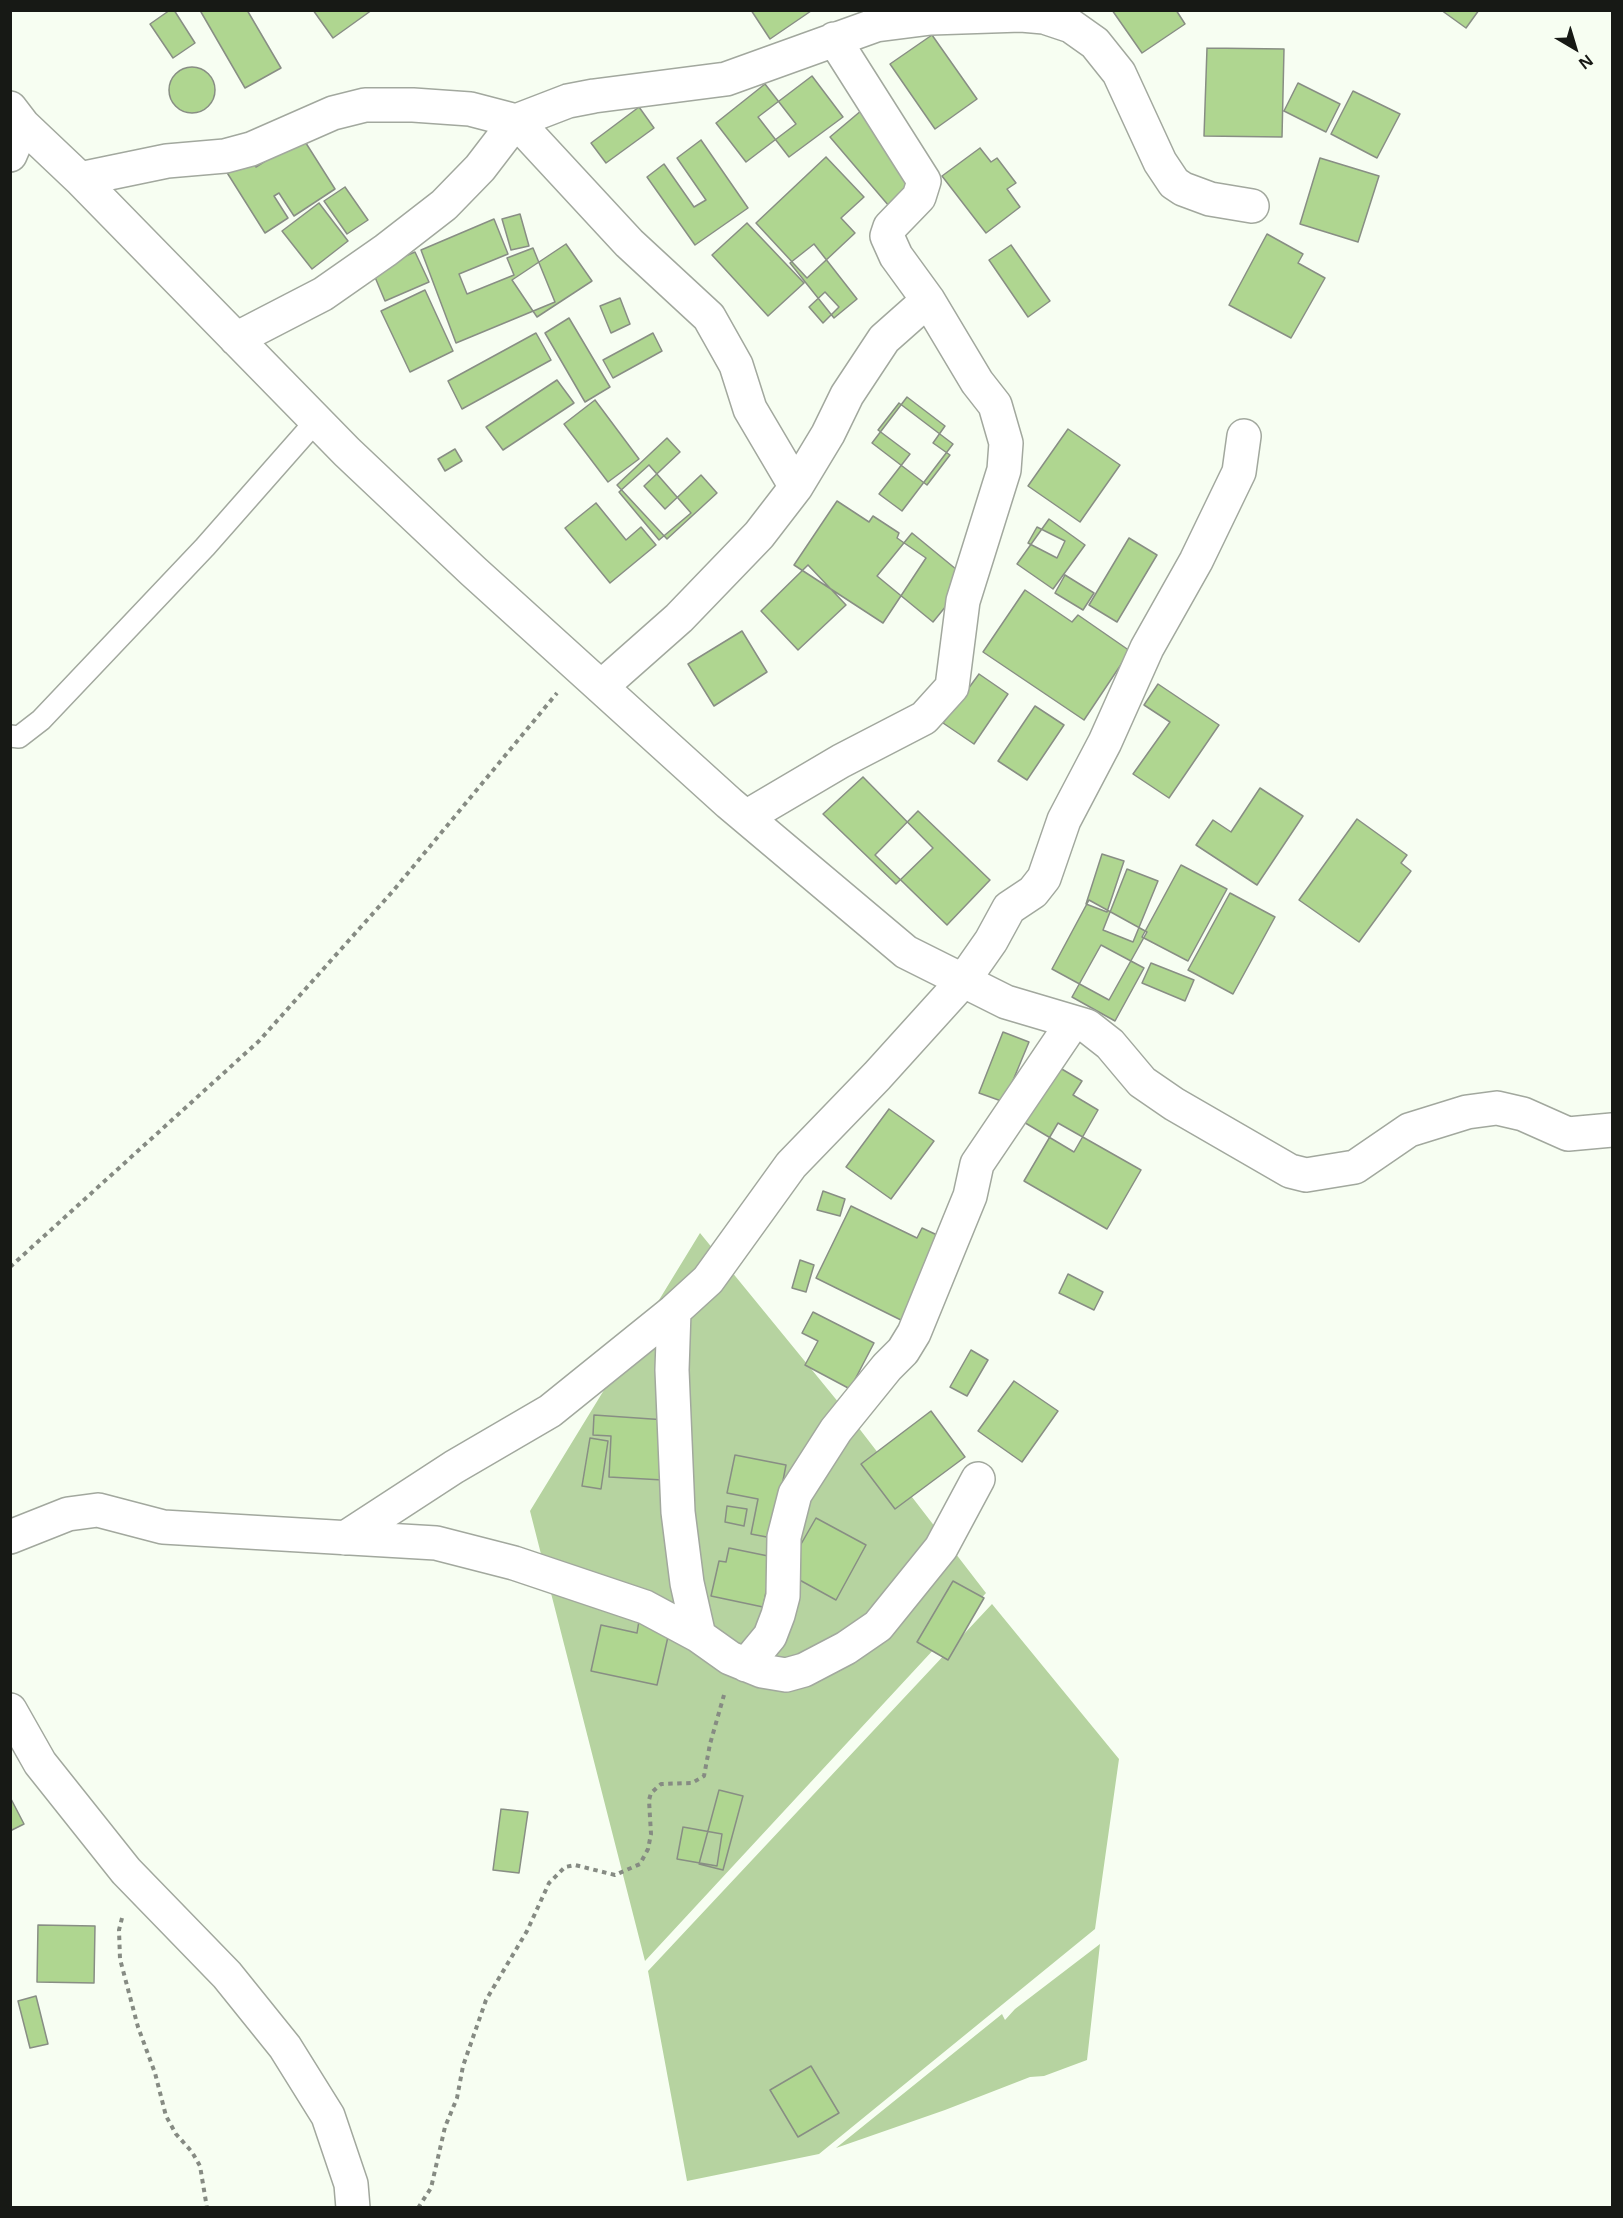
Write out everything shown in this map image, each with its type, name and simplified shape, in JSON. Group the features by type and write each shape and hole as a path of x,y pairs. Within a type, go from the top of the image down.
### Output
{"street":[{"path":"236,339 323,294 394,244 444,205 480,168 516,121 568,101 726,79 876,25 931,18 1042,14 1071,26 1095,43 1119,73 1160,162 1174,183 1182,189 1210,199 1252,206"},
{"path":"746,817 841,761 924,718 952,687 963,601 1004,470 1006,443 995,405 977,382 928,300 896,256 887,236 890,227 919,197 924,181 834,39"},
{"path":"80,179 167,161 225,156 251,149 333,113 364,105 413,105 470,110 516,121 629,243 709,317 736,365 750,410 796,487"},
{"path":"10,155 17,116"},
{"path":"17,116 316,421 590,677 746,817 906,952 1006,1002 1088,1026 1110,1044 1142,1082 1262,1157 1290,1171 1306,1175 1355,1167 1409,1130 1467,1112 1497,1108 1522,1114 1568,1134 1612,1130"},
{"path":"590,677 679,618 727,571 796,487 828,434 847,394 884,339 928,300"},
{"path":"345,1538 454,1467 550,1411 674,1311 708,1280 791,1165 870,1084 963,981 992,941 1009,908 1033,892 1044,878 1064,820 1105,742 1147,648 1196,561 1239,472 1244,436"},
{"path":"738,1662 770,1636 778,1615 783,1596 784,1538 795,1494 836,1430 887,1367 903,1351 914,1333 970,1196 977,1164 1073,1022"},
{"path":"674,1311 672,1370 678,1512 687,1583 699,1636"},
{"path":"10,1537 68,1514 98,1510 163,1527 436,1543 514,1563 645,1607 699,1636 738,1662 786,1676 804,1670 846,1648 878,1626 941,1548 964,1501 978,1479"},
{"path":"10,1710 40,1762 136,1882 227,1975 285,2047 328,2116 351,2184 353,2208"}],"lane":[{"path":"10,736 19,737 41,720 205,548 316,421"}],"path":[{"path":"10,1267 259,1041 590,677"},
{"path":"418,2208 430,2188 445,2127 457,2098 463,2066 486,2000 527,1931 549,1883 565,1866 575,1865 615,1875 640,1864 648,1850 651,1834 649,1800 651,1793 661,1784 692,1783 704,1776 710,1744 738,1662"},
{"path":"136,1882 124,1908 118,1930 120,1959 166,2116 176,2134 192,2152 200,2166 207,2208"}],"green space":[{"path":"700,1233 848,1414 986,1593 645,1961 530,1511"},
{"path":"992,1604 1119,1759 1095,1929 819,2154 687,2181 648,1971"},
{"path":"1100,1944 1087,2060 1044,2076 1030,2077 836,2148 1002,2014 1005,2020 1015,2009"}],"building":[{"path":"170,10 174,10 195,43 173,58 150,24"},
{"path":"204,10 247,10 281,68 245,88 201,12"},
{"path":"313,10 372,10 333,38"},
{"path":"751,10 811,10 811,11 770,39"},
{"path":"1112,10 1176,10 1185,24 1142,53"},
{"path":"1441,10 1479,10 1466,28"},
{"path":"932,35 977,99 935,129 890,64"},
{"path":"1207,48 1284,49 1282,137 1204,136"},
{"path":"192,67 208,74 215,90 208,106 192,113 176,106 169,90 176,74"},
{"path":"812,76 843,117 789,157 758,117"},
{"path":"1298,83 1340,104 1326,132 1284,111"},
{"path":"765,84 796,124 746,162 716,123"},
{"path":"1353,91 1400,114 1377,158 1331,134"},
{"path":"639,107 654,128 606,163 591,143"},
{"path":"862,110 921,180 889,206 830,137"},
{"path":"297,129 335,189 294,216 279,193 274,196 288,218 265,233 226,171 249,156 256,167 281,151"},
{"path":"701,140 748,208 695,245 647,177 664,164 694,207 706,200 677,158"},
{"path":"980,148 991,162 997,158 1016,183 1007,189 1020,207 986,233 942,176"},
{"path":"826,157 864,197 841,218 855,233 807,278 756,223"},
{"path":"1320,158 1379,176 1358,242 1300,224"},
{"path":"345,187 368,220 347,234 324,201"},
{"path":"319,203 348,241 312,269 282,231"},
{"path":"520,214 529,246 511,250 502,219"},
{"path":"494,219 508,254 459,274 467,294 514,275 507,258 533,248 555,302 456,343 421,250"},
{"path":"747,223 804,283 768,316 712,255"},
{"path":"1267,234 1303,254 1298,263 1325,278 1291,338 1229,305"},
{"path":"566,244 592,281 537,317 512,280"},
{"path":"814,244 857,299 834,318 790,263"},
{"path":"1011,245 1050,301 1028,317 989,260"},
{"path":"415,252 429,282 385,301 372,270"},
{"path":"425,290 453,351 410,372 381,311"},
{"path":"825,292 839,307 823,323 809,307"},
{"path":"620,298 630,324 611,333 600,306"},
{"path":"569,318 610,387 585,402 545,333"},
{"path":"536,333 551,360 462,409 448,381"},
{"path":"653,333 662,351 613,378 603,360"},
{"path":"557,380 574,403 503,450 486,427"},
{"path":"907,397 945,426 933,443 950,455 927,485 872,443"},
{"path":"595,400 639,459 608,482 564,424"},
{"path":"899,403 953,444 902,511 879,494 910,454 878,430"},
{"path":"1068,429 1120,465 1080,522 1028,486"},
{"path":"667,438 680,452 644,486 665,509 701,475 717,493 667,539 617,485"},
{"path":"455,449 462,461 445,471 438,459"},
{"path":"649,465 691,513 659,540 619,492"},
{"path":"837,501 869,522 873,516 899,533 897,538 926,558 883,623 794,565"},
{"path":"596,503 626,540 641,527 656,545 610,583 565,528"},
{"path":"1049,519 1085,545 1053,589 1017,564"},
{"path":"1037,527 1065,541 1057,558 1028,543"},
{"path":"912,533 968,579 933,622 877,576"},
{"path":"1129,538 1157,555 1117,622 1089,605"},
{"path":"808,565 846,605 798,650 761,611"},
{"path":"1065,575 1094,593 1083,610 1055,593"},
{"path":"1025,590 1072,622 1078,615 1130,651 1084,720 983,652"},
{"path":"742,631 767,672 714,706 688,664"},
{"path":"979,674 1008,694 974,744 943,723"},
{"path":"1158,684 1219,725 1169,798 1133,774 1170,722 1144,705"},
{"path":"1035,706 1064,725 1027,780 998,761"},
{"path":"863,777 933,848 896,884 823,814"},
{"path":"1260,788 1303,816 1257,885 1196,845 1213,820 1231,832"},
{"path":"918,811 990,880 947,925 875,855"},
{"path":"1357,819 1407,855 1401,863 1411,871 1359,942 1299,900"},
{"path":"1102,854 1124,861 1107,912 1086,904"},
{"path":"1181,865 1227,889 1188,961 1142,937"},
{"path":"1127,869 1158,881 1133,942 1103,930"},
{"path":"1230,893 1275,917 1233,994 1188,970"},
{"path":"1089,900 1147,932 1109,1000 1052,969"},
{"path":"1101,945 1144,968 1115,1021 1072,997"},
{"path":"1151,963 1194,980 1185,1001 1142,983"},
{"path":"1003,1032 1029,1042 1004,1102 979,1093"},
{"path":"1055,1065 1082,1081 1073,1095 1098,1110 1074,1152 1022,1121"},
{"path":"889,1109 934,1141 891,1199 846,1167"},
{"path":"1058,1123 1141,1170 1107,1229 1024,1181"},
{"path":"823,1191 845,1199 840,1216 817,1210"},
{"path":"851,1206 917,1238 922,1228 950,1241 909,1324 816,1278"},
{"path":"800,1260 814,1265 806,1292 792,1288"},
{"path":"1068,1274 1103,1292 1094,1310 1059,1293"},
{"path":"813,1312 874,1343 850,1389 805,1365 818,1341 802,1333"},
{"path":"971,1350 988,1360 967,1396 950,1387"},
{"path":"1014,1381 1058,1411 1022,1462 978,1431"},
{"path":"931,1411 965,1457 895,1509 861,1464"},
{"path":"594,1415 666,1420 663,1480 609,1477 611,1436 593,1435"},
{"path":"590,1438 608,1441 601,1489 582,1486"},
{"path":"735,1455 786,1465 772,1538 751,1534 758,1499 727,1493"},
{"path":"727,1506 747,1509 744,1526 725,1522"},
{"path":"816,1518 866,1545 836,1600 785,1572"},
{"path":"729,1548 773,1557 763,1607 711,1596 719,1561 726,1562"},
{"path":"953,1581 984,1598 948,1660 917,1642"},
{"path":"639,1621 670,1628 657,1685 591,1671 601,1625 637,1633"},
{"path":"719,1790 743,1796 723,1870 699,1864"},
{"path":"10,1797 24,1824 10,1831"},
{"path":"501,1809 528,1812 519,1873 493,1870"},
{"path":"683,1827 722,1834 717,1866 677,1859"},
{"path":"38,1925 95,1926 94,1983 37,1982"},
{"path":"36,1996 48,2044 30,2048 18,2001"},
{"path":"811,2066 839,2113 798,2137 770,2090"}]}
